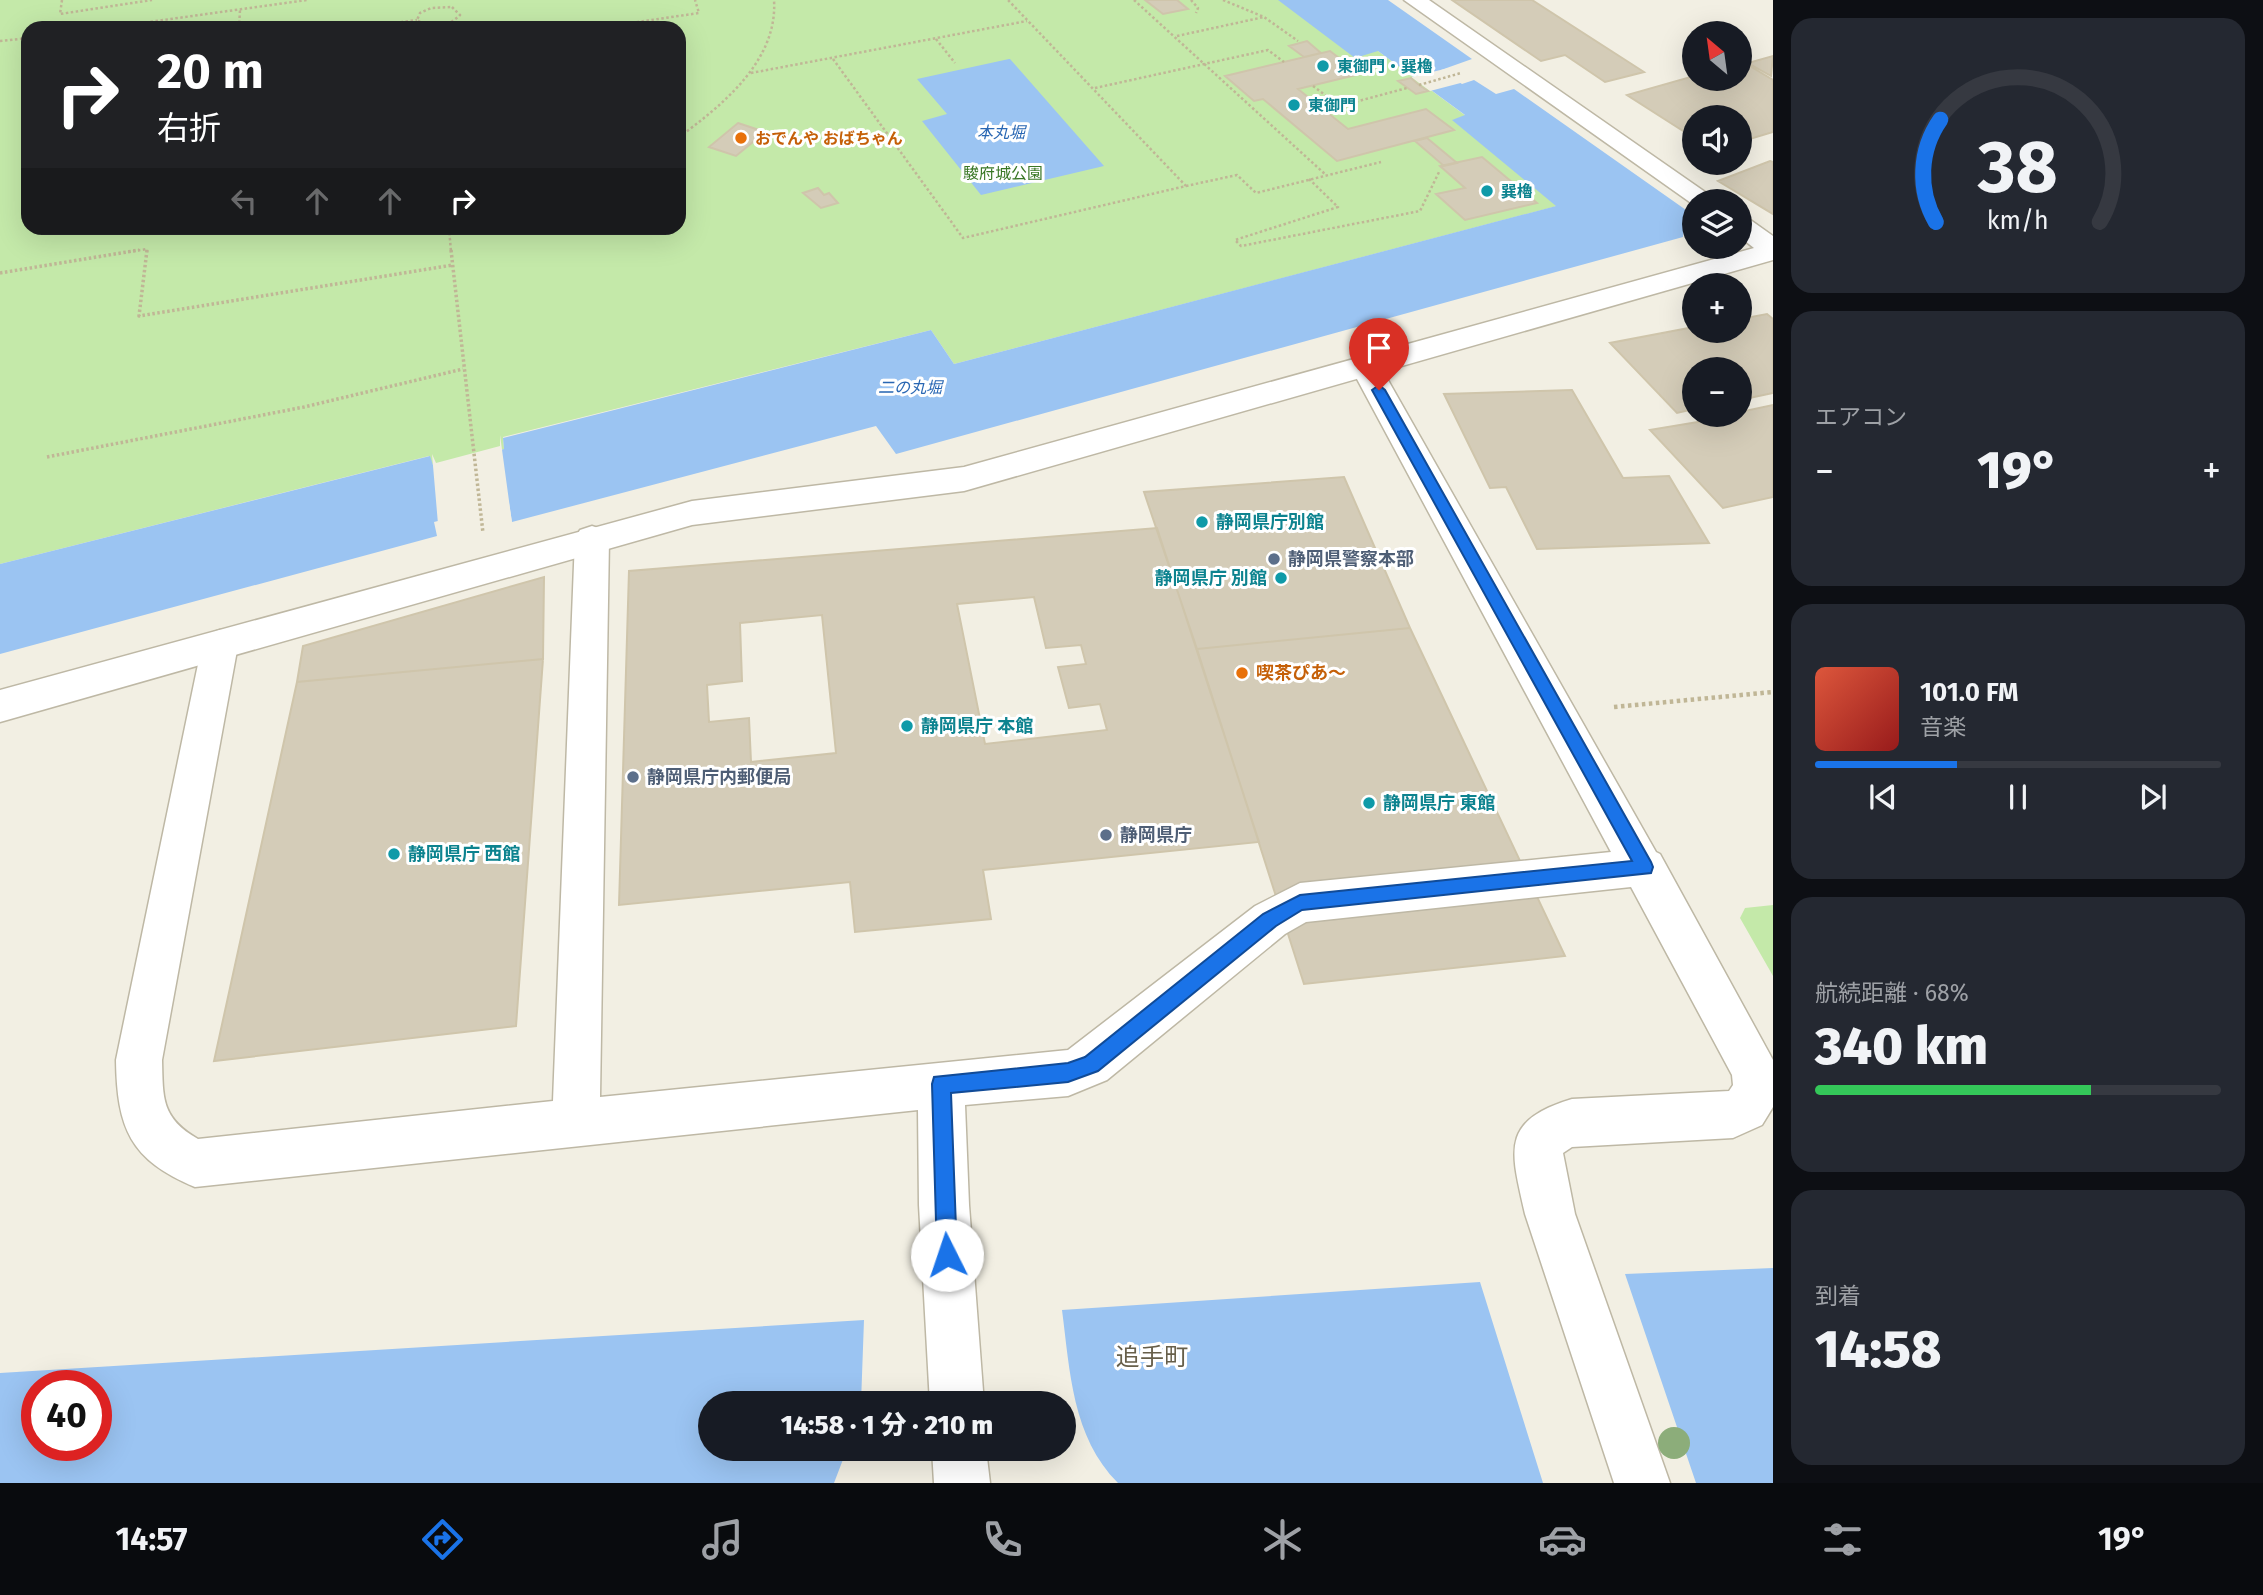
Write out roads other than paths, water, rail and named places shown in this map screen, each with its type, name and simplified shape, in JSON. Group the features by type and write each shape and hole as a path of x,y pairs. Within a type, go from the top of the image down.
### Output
{"street":[{"path":"1415,0 1688,189"},
{"path":"1752,234 1773,250"},
{"path":"0,706 592,539 705,510 892,491 964,479 1773,250"},
{"path":"1366,366 1645,867 1754,1070 1758,1090 1745,1108 1733,1114 1572,1123 1552,1129 1538,1145 1539,1173 1572,1279 1642,1483"},
{"path":"576,1123 592,539"},
{"path":"220,645 139,1060 144,1116 153,1137 171,1151 195,1163 1068,1073 1091,1064 1270,920 1300,903 1645,867"},
{"path":"941,1084 944,1205 956,1391"},
{"path":"960,1461 962,1483"}],"water":[{"name":"二の丸堀","path":"1278,0 1388,0 1472,59 1441,70 1462,84 1474,80 1496,94 1514,89 1682,207 1682,237 896,454 876,426 512,522 509,503 434,522 437,536 0,654 0,564 430,456 434,468 504,449 503,438 931,330 954,364 1556,206 1452,120 1465,115 1378,51 1355,58"},
{"name":"本丸堀","path":"1010,59 1104,166 981,195 922,121 947,114 917,79"},
{"path":"1773,1268 1773,1483 1696,1483 1625,1274"},
{"path":"1480,1282 1543,1483 1118,1483 1103,1465 1082,1424 1071,1379 1062,1310"},
{"path":"864,1320 861,1391 698,1391 698,1461 842,1461 834,1483 0,1483 0,1373 21,1372 21,1461 112,1461 112,1370 49,1370"}],"place":[{"name":"東御門・巽櫓","path":"1323,66"},
{"name":"東御門","path":"1294,105"},
{"name":"おでんや おばちゃん","path":"741,138"},
{"name":"巽櫓","path":"1487,191"},
{"name":"静岡県庁別館","path":"1202,522"},
{"name":"静岡県警察本部","path":"1274,559"},
{"name":"静岡県庁 別館","path":"1281,578"},
{"name":"喫茶ぴあ〜","path":"1242,673"},
{"name":"静岡県庁 本館","path":"907,726"},
{"name":"静岡県庁内郵便局","path":"633,777"},
{"name":"静岡県庁 東館","path":"1369,803"},
{"name":"静岡県庁","path":"1106,835"},
{"name":"静岡県庁 西館","path":"394,854"}],"district":[{"name":"追手町","path":"1152,1357"}],"park label":[{"name":"駿府城公園","path":"1003,173"}]}
